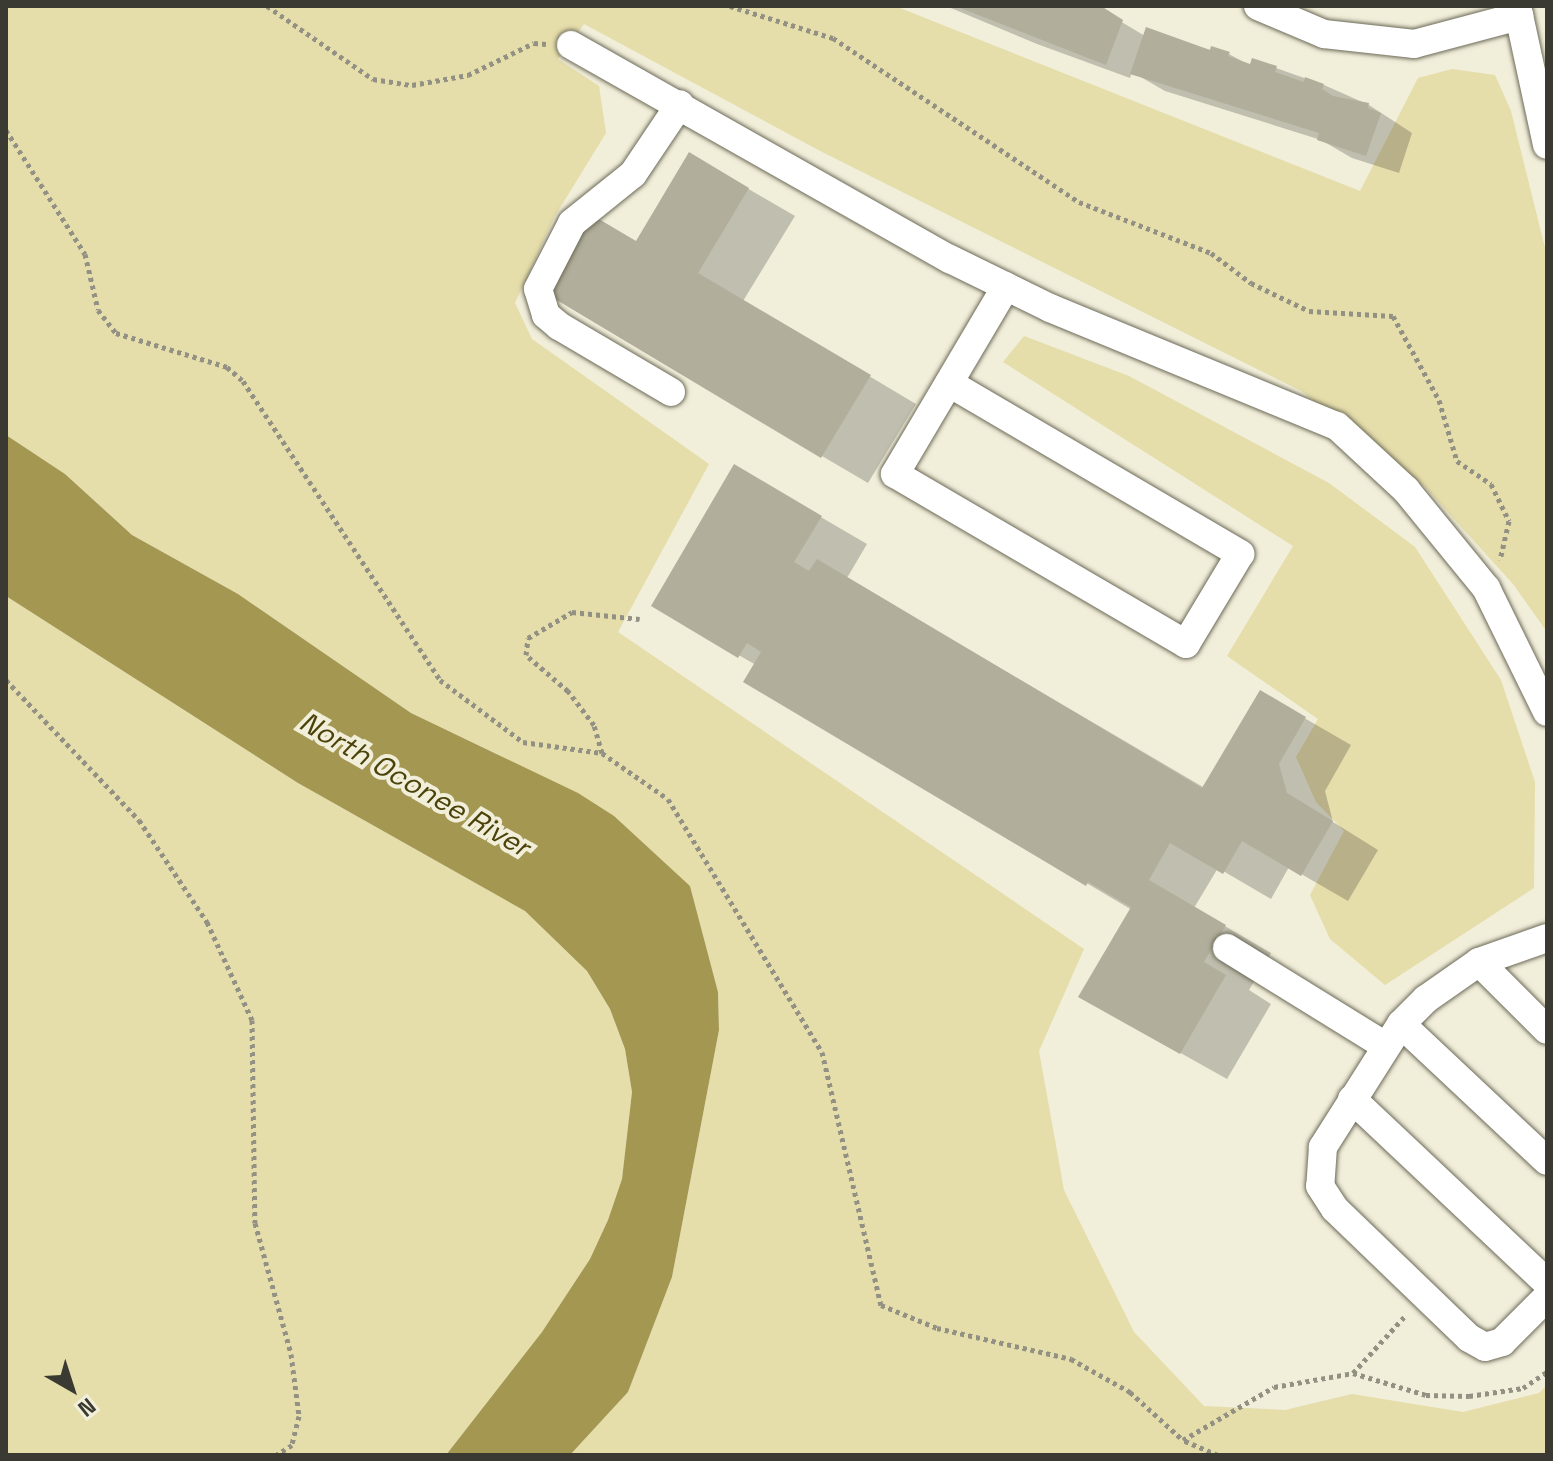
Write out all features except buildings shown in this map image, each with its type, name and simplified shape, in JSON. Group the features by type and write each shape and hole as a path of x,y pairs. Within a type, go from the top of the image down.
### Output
{"street":[{"path":"1258,6 1324,34 1414,44 1518,11 1547,145"},
{"path":"571,45 1006,286 1337,426 1406,490 1486,588 1547,712"},
{"path":"671,392 559,326 546,315 538,289 572,223 633,174 680,104"},
{"path":"949,383 1240,554 1186,644 895,474 1006,286"},
{"path":"1547,938 1523,942 1479,962 1426,999 1393,1035 1323,1147 1320,1186 1335,1209 1485,1347 1502,1342 1547,1297"},
{"path":"1227,948 1393,1035 1547,1161"},
{"path":"1479,962 1547,1030"},
{"path":"1352,1099 1547,1283"}],"path":[{"path":"267,6 373,79 412,85 468,75 534,43 571,45"},
{"path":"730,6 833,38 1079,202 1211,253 1251,283 1309,311 1393,316 1439,400 1457,461 1491,484 1509,521 1504,551 1486,588"},
{"path":"6,130 85,254 98,310 116,333 227,367 243,381 440,680 523,742 602,753 668,799 822,1052 881,1305 937,1328 1071,1359 1130,1392 1183,1440 1218,1455"},
{"path":"602,753 594,725 568,691 526,655 528,638 572,612 640,619"},
{"path":"6,680 139,820 207,922 252,1020 255,1223 291,1354 299,1416 292,1445 276,1455"},
{"path":"1353,1373 1425,1295"},
{"path":"1183,1440 1274,1387 1353,1373 1426,1395 1469,1396 1523,1388 1547,1372"}],"shaded area":[{"path":"6,6 895,6 1360,191 1418,78 1452,69 1495,75 1511,111 1547,256 1547,632 1513,584 1424,486 1301,391 824,153 584,24 558,59 599,86 606,133 555,216 515,303 532,339 709,464 618,632 1084,949 1039,1051 1064,1190 1134,1332 1204,1406 1285,1410 1352,1394 1463,1412 1539,1393 1547,1385 1547,1455 570,1455 628,1392 672,1277 719,1030 718,992 690,886 637,839 497,754 411,713 238,594 132,535 65,474 6,435"},
{"path":"1024,336 1129,376 1329,483 1415,547 1501,680 1535,782 1534,888 1385,985 1330,939 1310,895 1344,831 1316,802 1296,757 1318,719 1227,656 1293,546 1003,362"},
{"path":"6,596 298,783 525,911 587,971 610,1009 625,1049 632,1092 622,1179 608,1220 590,1259 542,1332 446,1455 6,1455"}],"water":[{"name":"North Oconee River","path":"6,435 65,474 132,535 238,594 411,713 578,793 614,816 690,886 718,992 719,1030 672,1277 628,1392 570,1455 446,1455 542,1332 590,1259 608,1220 622,1179 632,1092 625,1049 610,1009 587,971 525,911 298,783 6,596"}]}
